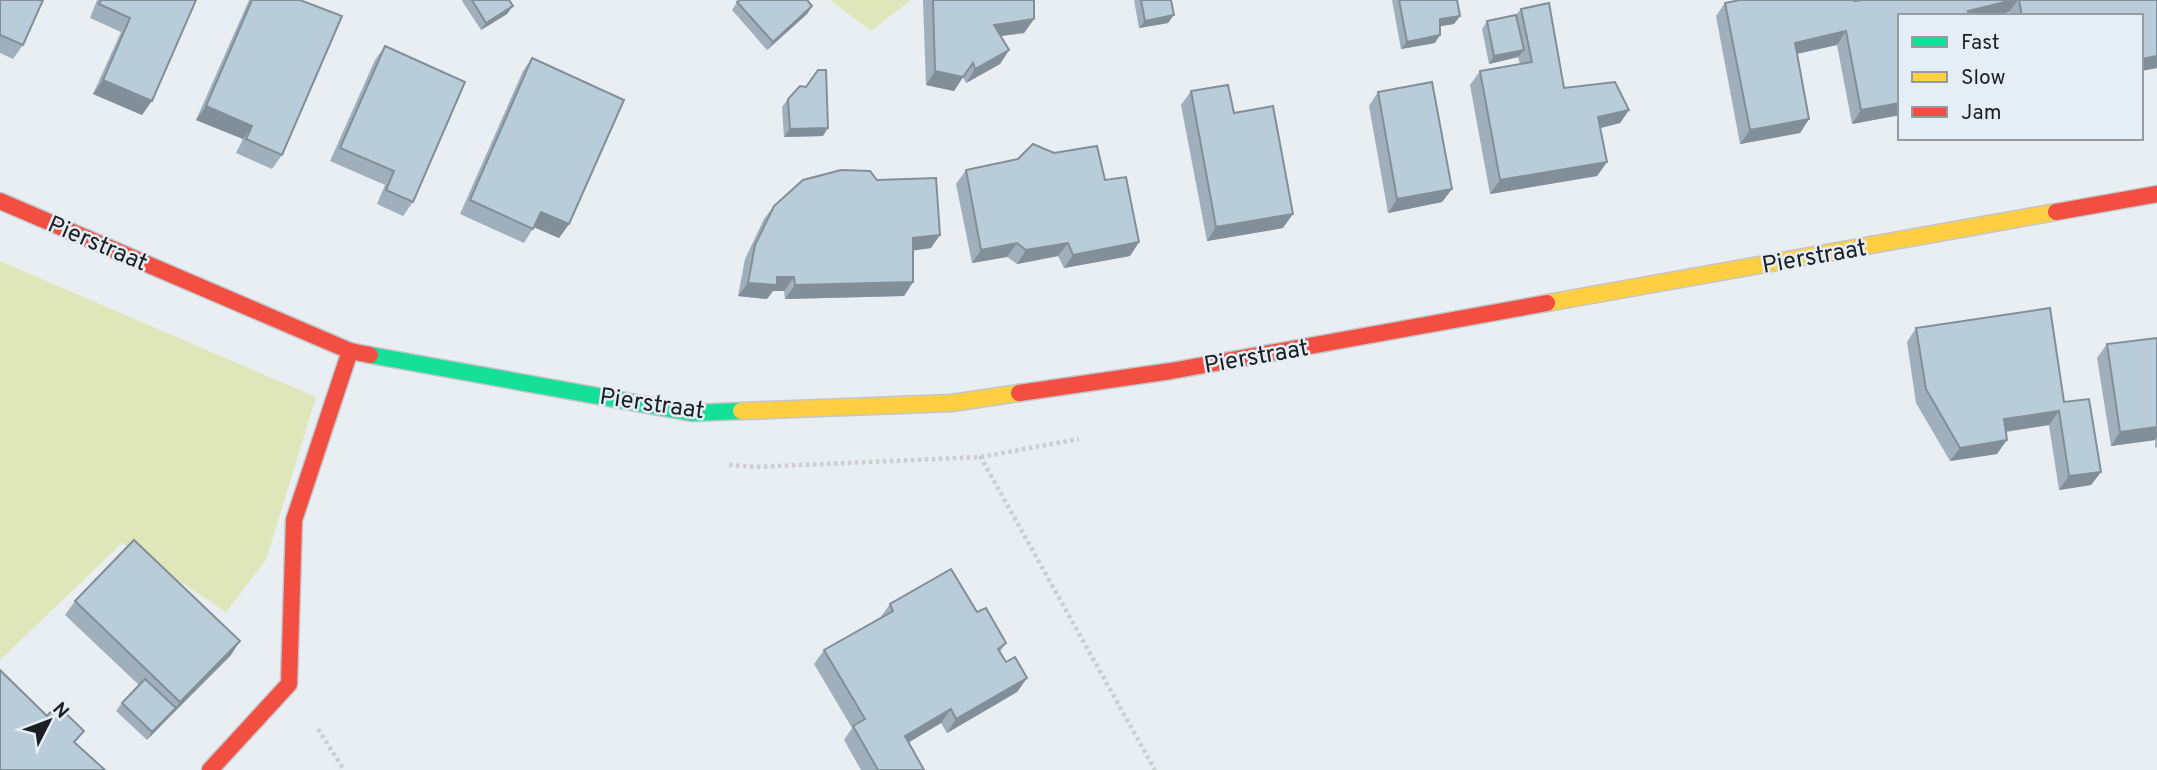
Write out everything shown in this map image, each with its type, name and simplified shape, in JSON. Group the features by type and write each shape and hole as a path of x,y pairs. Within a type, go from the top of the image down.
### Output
{"street":[{"name":"Pierstraat","path":"0,201 350,351 692,413 952,403 1171,371 2157,194"},
{"path":"209,770 289,684 294,520 350,351"}],"path":[{"path":"952,403 1155,770"}],"green space":[{"path":"830,0 911,0 871,31"},
{"path":"0,261 316,397 266,560 226,612 122,543 0,660"}],"building":[{"path":"0,0 43,0 23,45 0,35"},
{"path":"101,0 196,0 152,101 103,80 130,18 99,4"},
{"path":"252,0 300,0 342,16 282,155 246,139 252,126 206,106"},
{"path":"472,0 509,0 513,6 486,23"},
{"path":"807,0 812,6 773,42 737,2"},
{"path":"933,0 1034,0 1034,19 994,25 1009,50 975,69 973,63 963,77 935,71"},
{"path":"1141,0 1171,0 1174,15 1145,21"},
{"path":"1399,0 1457,0 1460,16 1440,19 1440,35 1407,42"},
{"path":"1740,0 2013,0 1968,11 1969,14 1898,14 1898,103 1861,110 1846,31 1795,43 1809,119 1750,130 1725,3"},
{"path":"2019,0 2157,0 2157,56 2143,59 2143,14 2022,14"},
{"path":"1549,3 1564,88 1615,82 1629,110 1598,117 1607,162 1500,180 1480,71 1532,62 1521,9"},
{"path":"1516,15 1524,50 1494,56 1487,21"},
{"path":"385,46 465,82 413,202 386,190 394,171 340,148"},
{"path":"532,58 624,100 569,224 541,212 533,229 470,200"},
{"path":"818,70 826,70 828,128 790,129 788,99 800,86 806,87"},
{"path":"1432,82 1452,189 1397,199 1378,92"},
{"path":"1228,85 1234,113 1273,106 1293,214 1216,227 1191,91"},
{"path":"1033,144 1054,153 1097,146 1105,180 1126,177 1139,242 1073,255 1068,243 1026,250 1017,243 981,250 966,170 1018,159"},
{"path":"841,170 870,171 877,180 936,178 940,235 913,238 913,282 795,285 794,277 777,277 777,285 748,283 755,245 774,206 803,180"},
{"path":"2050,308 2064,402 2089,399 2101,472 2069,476 2059,411 2004,419 2007,440 1960,448 1926,389 1916,328"},
{"path":"2157,338 2157,427 2120,432 2107,344"},
{"path":"134,540 240,641 180,702 75,601"},
{"path":"951,569 977,612 986,608 1006,643 998,649 1006,662 1015,657 1027,678 956,719 951,709 905,736 924,770 878,770 853,726 865,719 824,650 893,611 890,604"},
{"path":"0,670 47,716 57,705 84,731 74,742 105,770 0,770"},
{"path":"145,679 176,708 152,732 122,703"}],"traffic: fast":[{"path":"370,355 692,413 741,411"}],"traffic: slow":[{"path":"1547,303 2056,212"},
{"path":"741,411 952,403 1019,393"}],"traffic: jam":[{"path":"2056,212 2157,194"},
{"path":"0,201 350,351 370,355"},
{"path":"1019,393 1171,371 1547,303"},
{"path":"210,770 289,684 294,520 350,351"}]}
